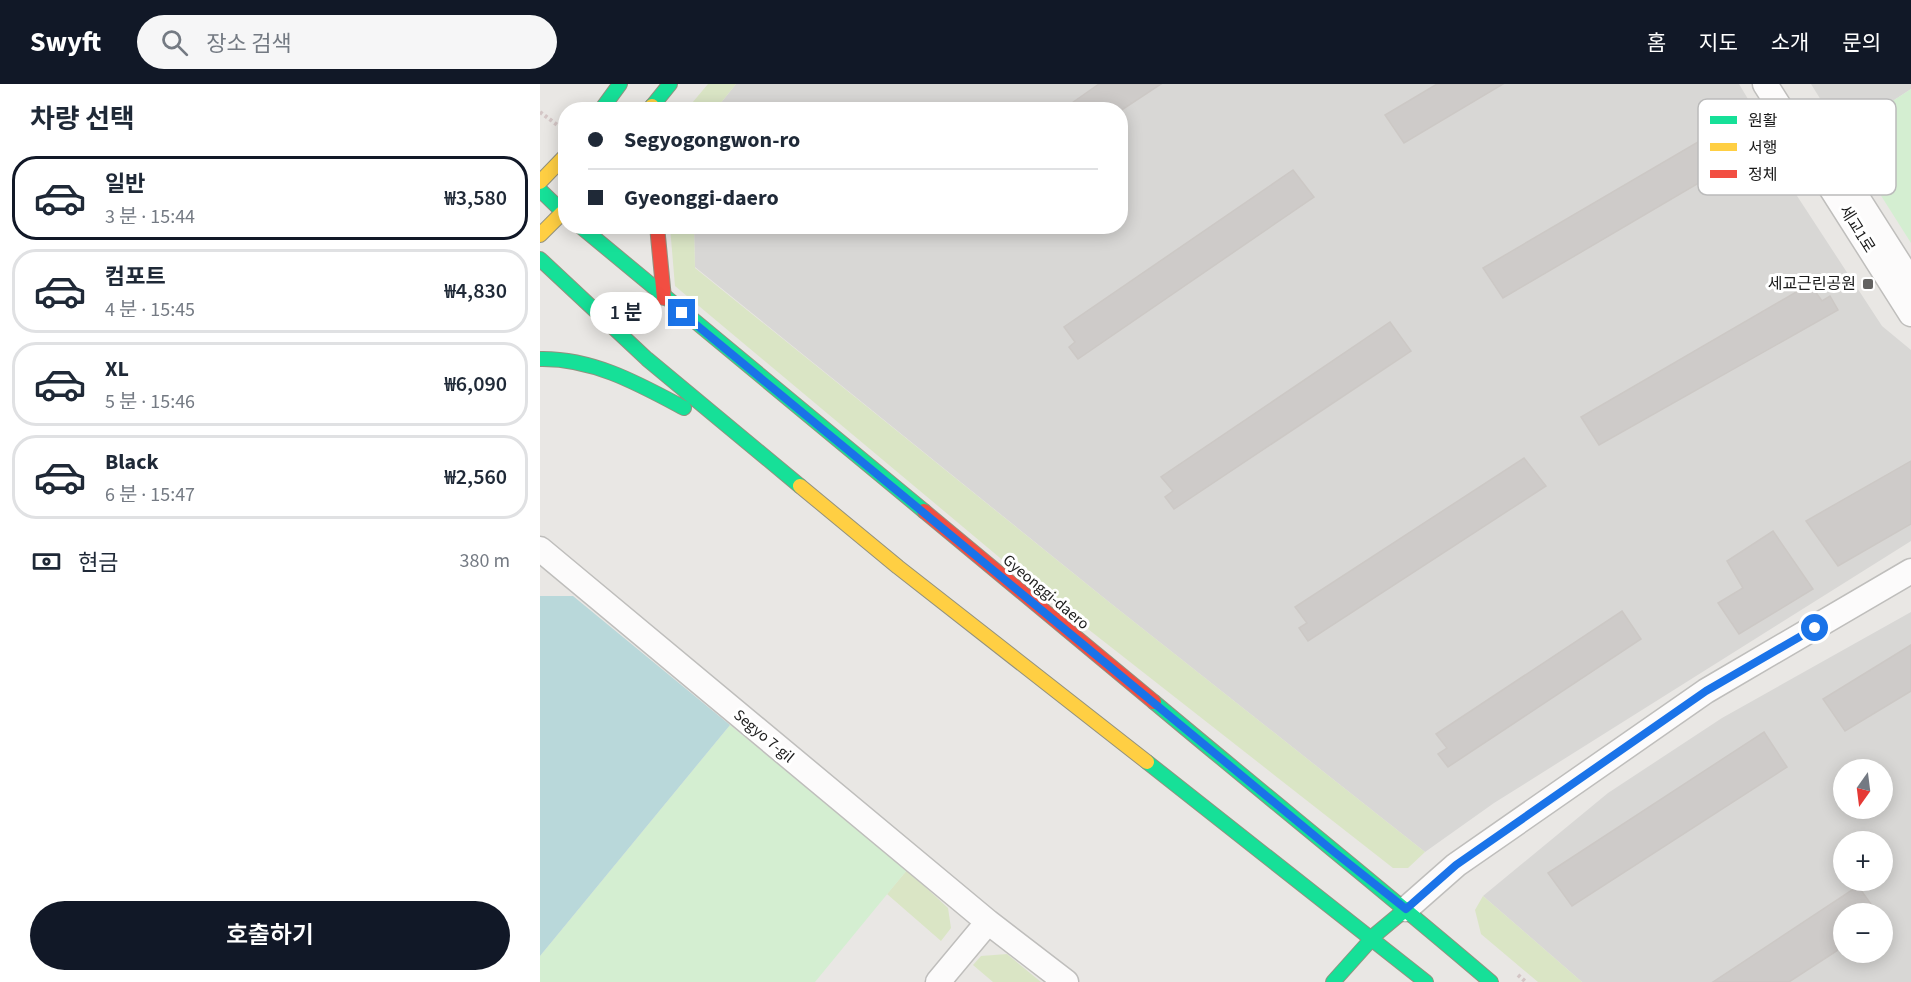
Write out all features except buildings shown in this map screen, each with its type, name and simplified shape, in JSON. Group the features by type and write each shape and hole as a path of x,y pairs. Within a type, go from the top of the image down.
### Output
{"main road":[{"path":"607,102 621,84"},
{"path":"656,102 670,84"},
{"path":"540,182 558,163"},
{"path":"540,190 558,206"},
{"path":"540,235 558,218"},
{"name":"Gyeonggi-daero","path":"590,234 664,298 1406,909 1491,982"},
{"path":"658,234 664,298"},
{"path":"540,259 647,358 745,442 898,567 1426,982"},
{"path":"540,359 554,357 591,365 638,383 745,442"},
{"path":"1333,982 1385,923 1406,909"}],"street":[{"name":"세교1로","path":"1765,84 1775,99"},
{"path":"1785,84 1795,99"},
{"name":"세교1로","path":"1835,195 1911,314"},
{"path":"1856,195 1911,282"},
{"name":"Segyo 7-gil","path":"540,549 988,922 1066,982"},
{"path":"1406,909 1456,865 1706,691 1911,571"},
{"path":"938,982 988,922"}],"path":[{"path":"540,112 558,125"}],"shaded area":[{"path":"736,84 1739,84 1748,99 1698,99 1698,195 1796,195 1882,326 1911,350 1911,541 1494,803 1425,852 1109,602 695,267 694,234 1128,234 1128,102 722,102"},
{"path":"1811,84 1911,84 1911,89 1896,99 1820,99"},
{"path":"1911,612 1911,982 1582,982 1483,896 1608,793 1722,718"}],"green space":[{"path":"708,84 736,84 722,102 693,102"},
{"path":"1911,89 1911,243 1881,195 1896,195 1896,99"},
{"path":"671,234 694,234 695,268 1109,602 1425,852 1408,868 1393,868 1042,593 675,286"},
{"path":"730,725 907,870 815,982 540,982 540,956"},
{"path":"907,870 948,908 951,928 941,941 887,894"},
{"path":"1483,896 1582,982 1538,982 1481,934 1475,910"},
{"path":"1007,954 1041,982 993,982 973,965 981,956"}],"water":[{"path":"540,596 573,596 730,725 540,956"}],"traffic: fast":[{"path":"607,102 620,84"},
{"path":"655,102 670,84"},
{"path":"540,190 558,207"},
{"path":"590,234 924,511"},
{"path":"540,259 647,359 800,486"},
{"path":"540,359 579,363 615,374 684,408"},
{"path":"1154,702 1491,982"},
{"path":"1147,762 1426,982"},
{"path":"1333,982 1376,934 1406,909"}],"traffic: slow":[{"path":"540,182 558,163"},
{"path":"540,235 558,217"},
{"path":"800,486 898,567 1147,762"}],"traffic: jam":[{"path":"658,234 664,298"},
{"path":"924,511 1154,702"}],"place":[{"name":"세교근린공원","path":"1868,284"}],"route":[{"path":"682,313 1406,909 1456,865 1706,691 1815,628"}]}
